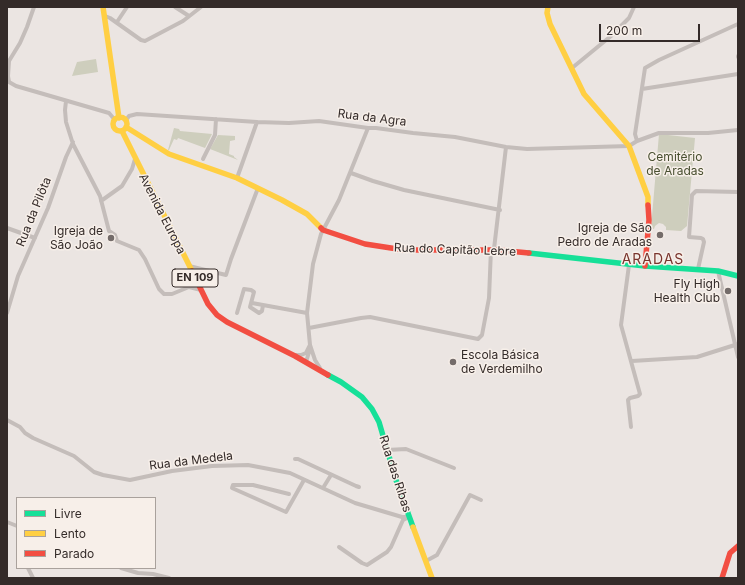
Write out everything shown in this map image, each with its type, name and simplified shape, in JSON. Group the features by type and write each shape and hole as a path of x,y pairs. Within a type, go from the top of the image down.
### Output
{"main road":[{"name":"Avenida Europa","path":"103,7 117,119 113,124 118,130 124,129"},
{"path":"548,7 547,13 550,24 588,99 629,146 634,157 648,197 649,220 645,266"},
{"path":"117,119 123,118 126,120"},
{"name":"Avenida Europa","path":"126,120 124,129 135,159 208,304 217,315 227,322 323,372"},
{"name":"Rua do Capitão Lebre","path":"124,129 169,154 238,178 258,188 307,214 323,230 365,244 404,250 493,249 629,265 718,271 738,276"},
{"name":"Rua das Ribas","path":"323,372 341,382 362,397 372,409 379,422 409,517 432,578"},
{"path":"728,564 730,553 738,546"},
{"path":"722,578 733,554 738,550"}],"street":[{"path":"34,7 20,43 8,60 8,83 109,113 117,119"},
{"path":"117,22 127,7"},
{"path":"175,7 189,16"},
{"path":"105,16 117,22 141,40 148,41 201,7"},
{"path":"572,68 611,36 629,18 634,7"},
{"path":"637,141 635,134 645,68 738,24"},
{"path":"642,89 721,78 738,74"},
{"path":"66,101 66,122 73,142 101,201 109,232 115,235 117,241 139,250 161,292 168,294 189,287 201,290"},
{"name":"Rua da Agra","path":"126,120 129,116 137,114 257,122 289,123 319,121 368,128 455,137 506,147 528,149 629,146"},
{"path":"204,159 215,134 216,119"},
{"path":"238,178 257,122"},
{"path":"323,372 317,365 310,345 308,313 313,264 321,234 351,173 368,128"},
{"path":"629,146 659,132 708,133 738,130"},
{"path":"617,146 625,141"},
{"name":"Rua da Pilôta","path":"7,314 18,276 48,208 66,157 73,142"},
{"path":"309,328 370,317 475,339 482,336 488,304 493,249 500,210 506,147"},
{"path":"101,201 122,186 132,170 135,159"},
{"path":"351,173 404,190 500,210"},
{"path":"188,266 226,275 258,188"},
{"path":"698,270 704,242 701,238 689,237 692,195 696,191 738,192"},
{"path":"7,228 35,238"},
{"path":"629,265 621,325 640,394 628,400 631,427"},
{"path":"718,271 738,357"},
{"path":"189,287 192,279 192,272"},
{"path":"237,313 244,289 254,292 250,307 260,313 262,311 263,304"},
{"path":"252,303 308,313"},
{"path":"294,356 306,353 310,345"},
{"path":"306,362 310,345"},
{"path":"632,361 697,356 736,345"},
{"path":"306,362 313,355"},
{"name":"Rua da Medela","path":"7,420 20,427 25,433 33,438 74,456 94,472 109,476 130,480 172,471 212,466 248,465 290,473 355,503 402,517 409,517"},
{"path":"387,450 406,449 454,468"},
{"path":"295,459 298,459 359,487"},
{"path":"323,488 331,475"},
{"path":"289,494 253,485 233,485 232,488 286,512 304,480"},
{"path":"245,494 244,489 246,485"},
{"path":"426,560 437,555 470,495 481,500"},
{"path":"339,547 362,564 367,565 387,552 391,547 403,520 409,517"},
{"path":"28,569 33,578"},
{"path":"124,569 138,573 153,574 169,578"}],"green space":[{"path":"96,59 98,72 72,76 77,62"},
{"path":"174,128 179,129 180,131 212,134 205,148 178,138 177,140 174,139 168,150"},
{"name":"Cemitério de Aradas","path":"659,134 695,138 687,226 681,231 666,230 666,227 663,224 659,223 654,229 651,228"},
{"path":"218,135 235,136 235,140 230,141 229,154 238,160 210,149"}],"traffic: fast":[{"path":"529,253 645,266 718,271 738,276"},
{"path":"328,375 362,397 372,409 379,422 396,480 413,527"}],"traffic: slow":[{"path":"103,7 119,118"},
{"path":"548,7 547,13 550,24 584,94 629,146 648,197 648,205"},
{"path":"120,117 125,119 127,124 125,129 120,131 115,129 113,124 115,119 120,117"},
{"path":"126,127 169,154 237,178 282,200 307,214 321,228"},
{"path":"122,131 192,271"},
{"path":"413,527 432,578"}],"traffic: jam":[{"path":"645,266 649,220 648,205"},
{"path":"321,228 365,244 404,250 498,250 529,253"},
{"path":"192,271 208,304 217,315 227,322 295,356 328,375"},
{"path":"722,578 730,553 738,546"}],"place":[{"name":"Igreja de São Pedro de Aradas","path":"660,235"},
{"name":"Igreja de São João","path":"111,238"},
{"name":"Fly High Health Club","path":"728,291"},
{"name":"Escola Básica de Verdemilho","path":"453,362"}],"district":[{"name":"ARADAS","path":"653,260"}]}
